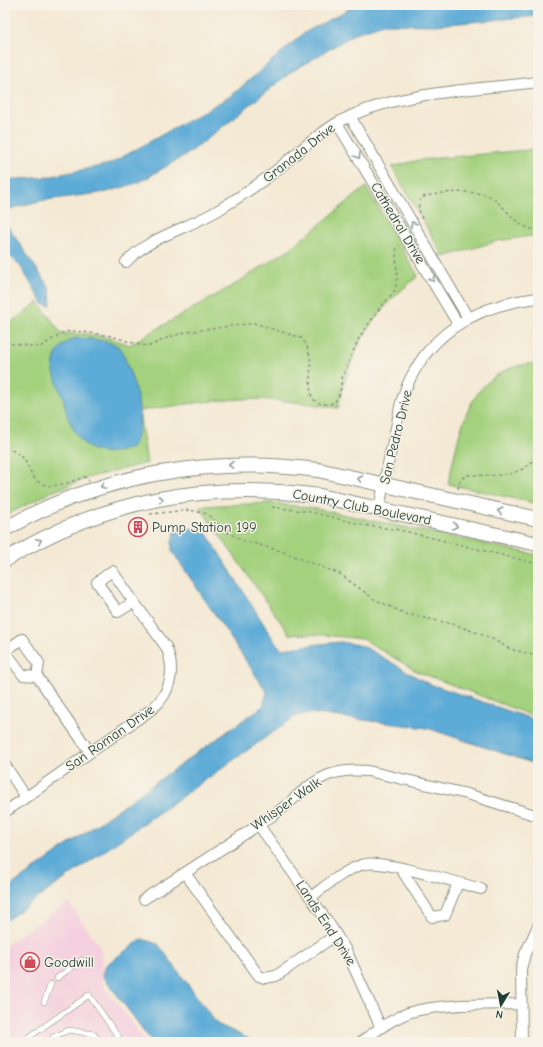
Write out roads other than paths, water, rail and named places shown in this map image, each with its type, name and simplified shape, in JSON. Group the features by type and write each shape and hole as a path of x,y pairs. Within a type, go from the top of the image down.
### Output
{"street":[{"name":"Granada Drive","path":"126,262 142,248 190,226 246,193 317,137 350,116 385,103 413,97 538,82"},
{"name":"Cathedral Drive","path":"350,116 468,318"},
{"name":"Cathedral Drive","path":"338,123 458,324"},
{"name":"San Pedro Drive","path":"379,509 402,400 406,389 430,349 458,324 468,318 496,306 538,298"},
{"name":"Country Club Boulevard","path":"5,529 50,506 96,488 135,477 162,472 225,465 286,466 318,470 538,519"},
{"name":"Country Club Boulevard","path":"5,560 57,532 97,515 143,502 234,490 287,492 320,496 538,544"},
{"name":"San Roman Drive","path":"5,812 158,704 164,697 170,680 170,655 134,602"},
{"path":"37,676 90,752"},
{"path":"5,765 26,797"},
{"name":"Whisper Walk","path":"144,899 258,824 324,777 339,772 353,770 368,771 467,794 538,816"},
{"name":"Lands End Drive","path":"258,824 336,934 355,967 381,1028"},
{"path":"310,897 344,874 366,864 401,869 482,889"},
{"path":"401,869 432,916 436,917 444,915 458,883"},
{"path":"185,873 259,976 265,978 276,976 336,934"},
{"path":"522,1042 522,962 538,926"},
{"path":"361,1042 381,1028 410,1012 436,1008 522,1004"}],"lane":[{"path":"57,978 82,960"},
{"path":"44,1002 51,984"},
{"path":"22,1042 89,995 122,1042"},
{"path":"54,1037 69,1030 93,1034 102,1042"}],"water":[{"path":"362,5 538,5 538,16 436,25 384,24 358,32 291,72 192,151 140,182 107,192 39,201 5,210 5,180 48,177 110,164 231,96 304,33 351,8"},
{"path":"5,222 50,289 51,306 43,304 21,267 5,251"},
{"path":"75,338 93,339 107,342 122,350 138,399 139,424 137,436 132,448 117,452 96,451 87,447 80,440 72,426 54,373 54,362 59,350 64,344"},
{"path":"185,528 199,529 207,534 275,642 282,649 341,642 363,646 427,683 538,721 538,765 427,728 309,713 296,716 5,921 5,890 263,706 267,692 172,551 172,542 175,532"},
{"path":"142,939 158,944 217,1024 256,1042 152,1042 103,976 106,965"}],"place":[{"name":"Pump Station 199","path":"138,527"},
{"name":"Goodwill","path":"30,962"}]}
